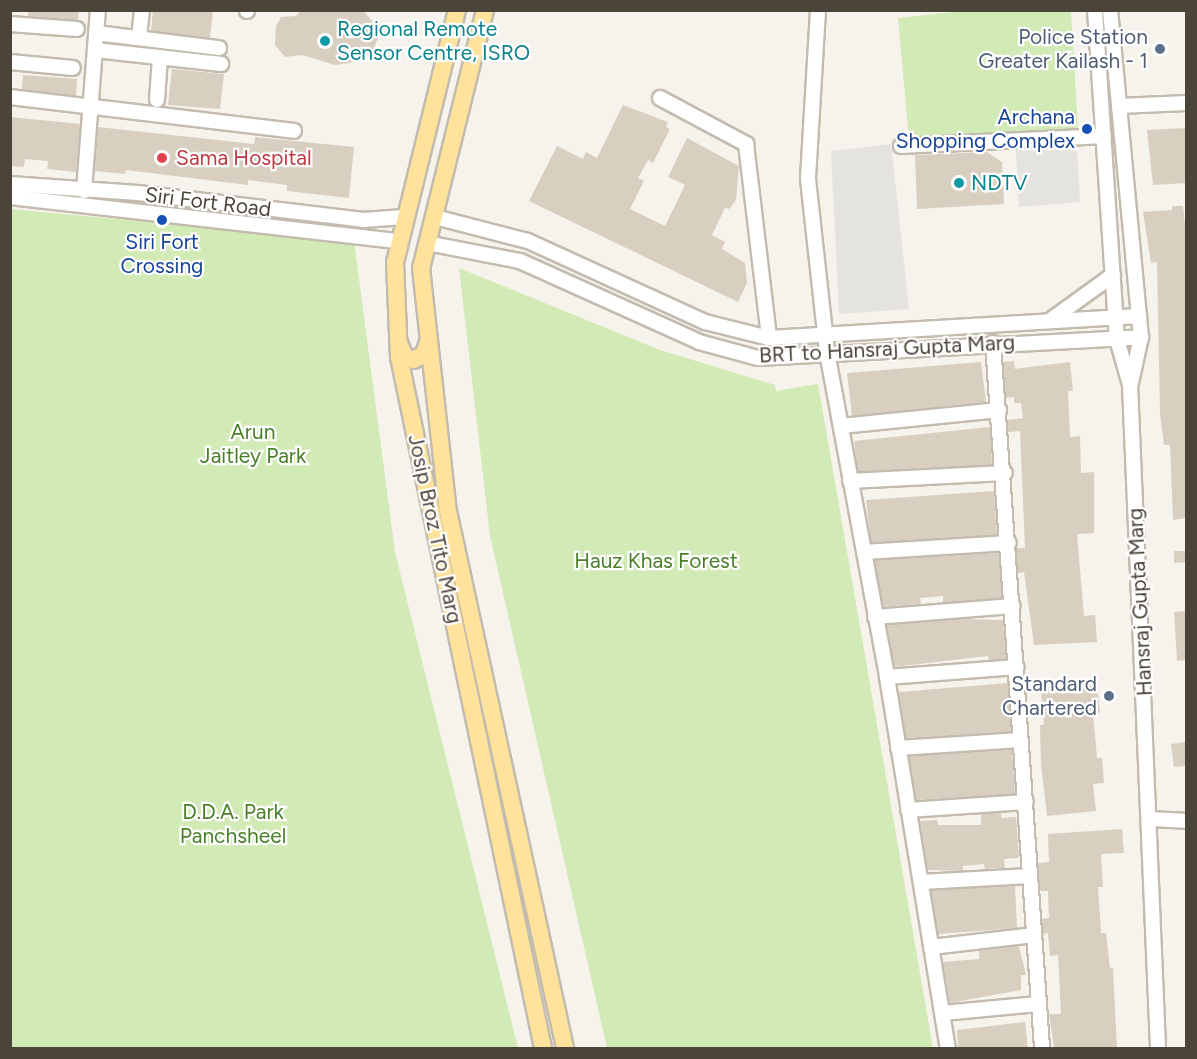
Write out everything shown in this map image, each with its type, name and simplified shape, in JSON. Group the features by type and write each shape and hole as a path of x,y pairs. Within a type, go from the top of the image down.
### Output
{"main road":[{"name":"Josip Broz Tito Marg","path":"457,10 404,217 395,262 398,342 543,1048"},
{"name":"Josip Broz Tito Marg","path":"485,10 421,268 448,511 566,1048"},
{"path":"398,342 405,357 414,360 424,354 428,342"}],"street":[{"path":"84,191 98,10"},
{"path":"139,38 142,10"},
{"path":"818,10 808,179 827,352 887,677 948,1048"},
{"name":"Hansraj Gupta Marg","path":"1095,10 1117,339 1130,385 1151,819 1158,1048"},
{"name":"Hansraj Gupta Marg","path":"1110,10 1141,337 1130,385"},
{"path":"10,24 77,29"},
{"path":"96,33 219,48"},
{"path":"95,50 221,64"},
{"path":"156,100 160,57"},
{"path":"10,62 73,68"},
{"path":"10,97 294,131"},
{"path":"660,98 746,144 769,338"},
{"path":"1119,106 1186,103"},
{"path":"901,146 1104,135"},
{"name":"Siri Fort Road","path":"10,184 138,193 363,220 404,217"},
{"name":"Siri Fort Road","path":"10,197 399,241"},
{"name":"BRT to Hansraj Gupta Marg","path":"435,217 528,241 705,322 769,338 1139,316"},
{"name":"BRT to Hansraj Gupta Marg","path":"427,243 520,261 699,342 758,358 827,352 1141,337"},
{"path":"1048,321 1082,301 1113,275"},
{"path":"723,349 728,328"},
{"path":"993,343 1005,473 1042,1048"},
{"path":"841,426 999,410"},
{"path":"850,481 1005,473"},
{"path":"864,552 1009,543"},
{"path":"875,617 1013,606"},
{"path":"887,677 1017,667"},
{"path":"898,748 1021,740"},
{"path":"908,810 1026,802"},
{"path":"1151,819 1186,821"},
{"path":"921,882 1030,876"},
{"path":"932,947 1034,935"},
{"path":"943,1013 1038,1004"}],"green space":[{"path":"972,10 1071,11 1078,129 909,140 898,18"},
{"name":"D.D.A. Park Panchsheel","path":"10,209 354,241 395,552 518,1048 11,1048"},
{"name":"Hauz Khas Forest","path":"459,268 660,350 775,385 776,391 818,384 933,1048 607,1048 490,536"}],"shaded area":[{"path":"1076,132 1080,202 1019,207 1015,136"},
{"path":"891,144 909,309 839,314 831,151"}],"building":[{"path":"28,10 79,10 78,20 28,16"},
{"path":"153,10 213,10 210,38 151,31"},
{"name":"Regional Remote Sensor Centre, ISRO","path":"301,10 363,10 375,25 378,38 374,48 350,63 335,65 302,55 285,57 275,45 276,26 281,17 296,16"},
{"path":"172,69 224,74 220,109 168,105"},
{"path":"23,75 77,79 76,96 22,89"},
{"path":"623,105 668,122 666,127 670,129 653,163 648,160 638,178 644,181 630,209 665,226 685,185 668,177 687,138 739,166 736,200 729,209 725,208 712,235 725,242 722,249 745,263 747,283 738,302 529,201 557,146 583,159 586,152 597,158"},
{"path":"10,117 80,124 76,172 47,169 48,161 25,159 24,167 10,166"},
{"path":"98,127 254,144 255,137 354,147 349,198 287,191 287,185 248,180 248,185 126,170 125,174 95,171"},
{"path":"1186,128 1186,183 1153,185 1147,130"},
{"name":"NDTV","path":"987,152 1002,162 1004,204 917,209 915,155"},
{"path":"1172,206 1183,206 1186,235 1186,518 1173,520 1170,445 1164,445 1160,413 1157,262 1151,263 1143,212 1172,210"},
{"path":"1014,361 1015,369 1070,362 1073,391 1068,391 1070,437 1080,436 1081,473 1094,472 1094,533 1077,534 1084,616 1095,615 1097,642 1034,645 1024,572 1018,573 1016,548 1025,548 1020,431 1008,432 1007,420 1023,418 1021,403 1014,403 1014,397 1006,398 1003,362"},
{"path":"981,362 986,402 852,416 847,373"},
{"path":"990,427 992,465 858,472 854,441"},
{"path":"994,491 997,535 871,543 866,500"},
{"path":"1174,551 1186,551 1186,562 1174,563"},
{"path":"999,553 1002,598 943,603 943,596 920,598 921,604 883,607 875,560"},
{"path":"1186,611 1186,660 1177,661 1174,612"},
{"path":"964,619 1003,620 1006,659 989,660 988,656 894,667 887,625"},
{"path":"1008,683 1011,732 906,738 899,692"},
{"path":"1097,685 1100,713 1093,714 1097,758 1102,758 1104,783 1093,784 1096,811 1047,816 1041,764 1040,725 1044,725 1041,690"},
{"path":"1186,742 1186,766 1174,767 1171,744"},
{"path":"1012,750 1015,794 916,800 909,756"},
{"path":"1001,813 1001,818 1016,817 1019,858 1004,859 1005,868 985,869 984,864 963,866 963,871 928,870 920,821 937,820 938,825 981,825 981,814"},
{"path":"1122,829 1124,853 1101,854 1103,887 1098,887 1101,933 1106,933 1110,968 1113,968 1117,1048 1054,1048 1049,1014 1061,1014 1058,955 1050,956 1048,933 1043,934 1042,919 1049,918 1048,891 1040,891 1038,863 1049,862 1048,834"},
{"path":"1015,886 1017,928 938,934 931,890"},
{"path":"1019,946 1026,975 1021,975 1021,990 950,1003 943,962 979,959 979,951"},
{"path":"1025,1022 1028,1048 958,1048 957,1030"}],"place":[{"name":"Regional Remote Sensor Centre, ISRO","path":"325,41"},
{"name":"Police Station Greater Kailash - 1","path":"1160,49"},
{"name":"Archana Shopping Complex","path":"1087,129"},
{"name":"Sama Hospital","path":"162,158"},
{"name":"NDTV","path":"959,183"},
{"name":"Siri Fort Crossing","path":"162,220"},
{"name":"Standard Chartered","path":"1109,696"}],"park label":[{"name":"Arun Jaitley Park","path":"253,444"}]}
